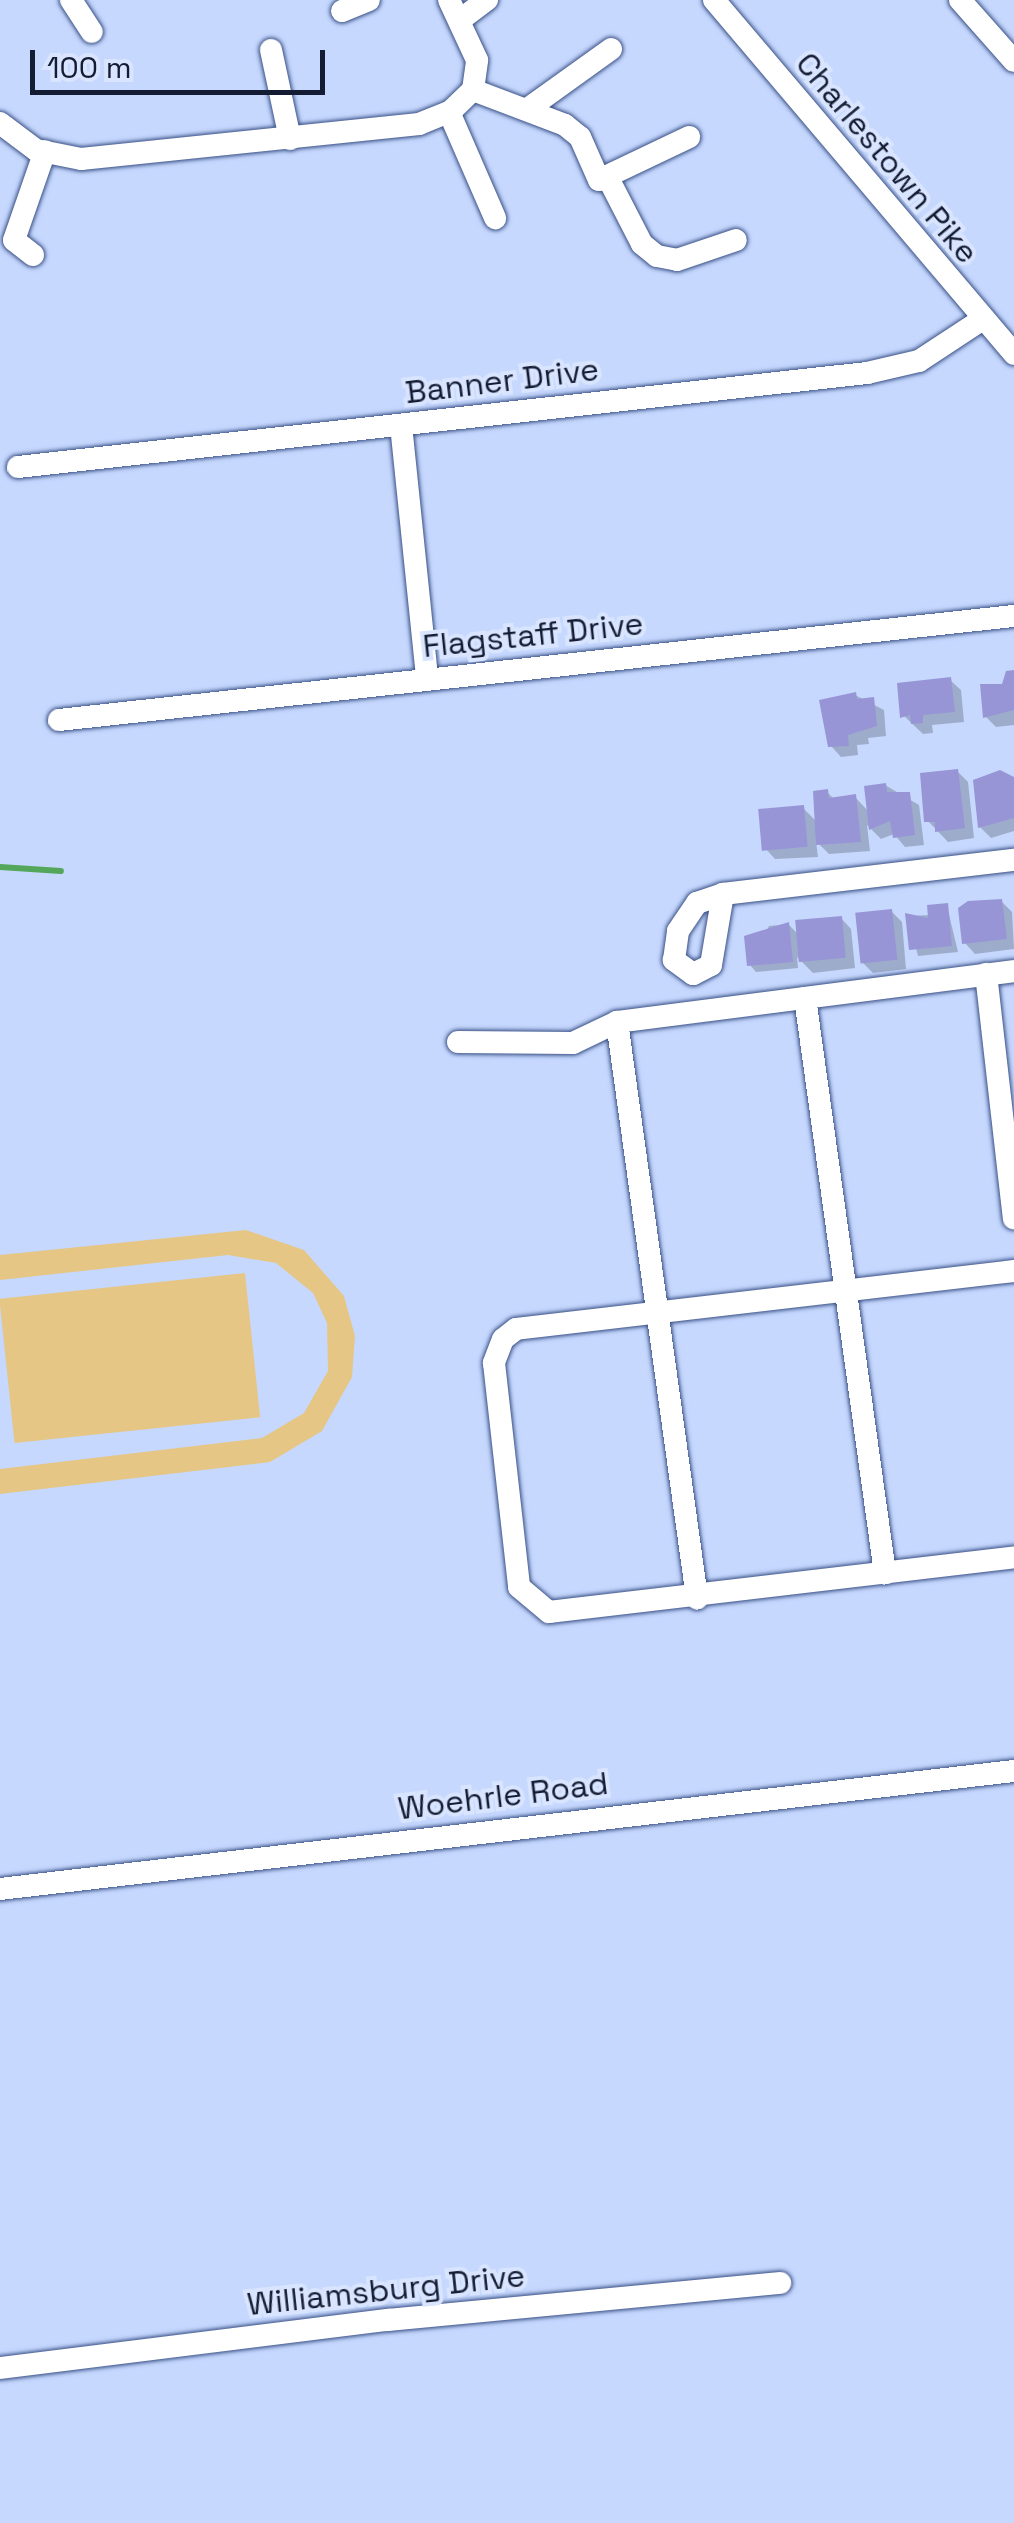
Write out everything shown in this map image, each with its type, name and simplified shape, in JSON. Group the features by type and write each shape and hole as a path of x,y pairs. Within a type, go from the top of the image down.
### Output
{"street":[{"path":"70,0 92,32"},
{"path":"342,12 369,0"},
{"path":"0,124 45,152 81,159 419,124 449,112 473,90 477,60 455,10 487,0"},
{"name":"Charlestown Pike","path":"714,0 980,320 1014,354"},
{"path":"960,0 1014,61"},
{"path":"529,108 610,49"},
{"path":"271,50 290,140"},
{"path":"473,90 529,108 580,137 599,180 688,137"},
{"path":"449,112 496,218"},
{"path":"33,255 14,240 45,152"},
{"path":"607,176 642,244 656,256 677,260 736,240"},
{"name":"Banner Drive","path":"18,467 867,373 918,360 980,320"},
{"path":"401,425 426,678"},
{"name":"Flagstaff Drive","path":"59,720 1014,616"},
{"path":"723,894 1014,860"},
{"path":"458,1042 573,1043 617,1022 1014,970"},
{"path":"986,974 1014,1218"},
{"path":"805,998 885,1574"},
{"path":"617,1022 697,1598"},
{"path":"1014,1271 516,1328 497,1350 519,1587 549,1612 697,1598 1014,1557"},
{"name":"Woehrle Road","path":"0,1889 1014,1771"},
{"name":"Williamsburg Drive","path":"0,2368 388,2320 780,2283"}],"shaded area":[{"path":"246,1230 304,1250 344,1296 355,1336 352,1377 322,1431 270,1462 0,1494 0,1469 262,1438 304,1413 328,1371 327,1323 313,1293 276,1263 228,1255 0,1280 0,1255"},
{"path":"245,1273 260,1417 15,1443 0,1299"}],"building":[{"path":"1014,670 1014,710 983,718 980,684 1002,684 1006,671"},
{"path":"951,677 955,712 923,715 923,723 911,724 910,715 900,718 897,683"},
{"path":"856,692 857,699 874,697 877,726 848,735 849,746 828,747 819,700"},
{"path":"958,769 965,828 935,832 935,822 924,822 920,773"},
{"path":"1000,770 1014,777 1014,818 978,828 973,780"},
{"path":"886,783 887,792 910,792 915,835 893,838 890,821 869,830 864,786"},
{"path":"828,789 829,798 856,794 861,842 816,845 813,791"},
{"path":"804,805 808,847 762,851 758,809"},
{"path":"1002,899 1007,939 962,944 958,908 968,901"},
{"path":"948,903 952,946 909,950 905,913 928,918 927,905"},
{"path":"892,909 897,960 861,964 855,913"},
{"path":"842,916 846,958 799,962 795,920"},
{"path":"789,922 793,962 747,966 744,936"}],"waterway":[{"path":"0,867 61,871"}]}
